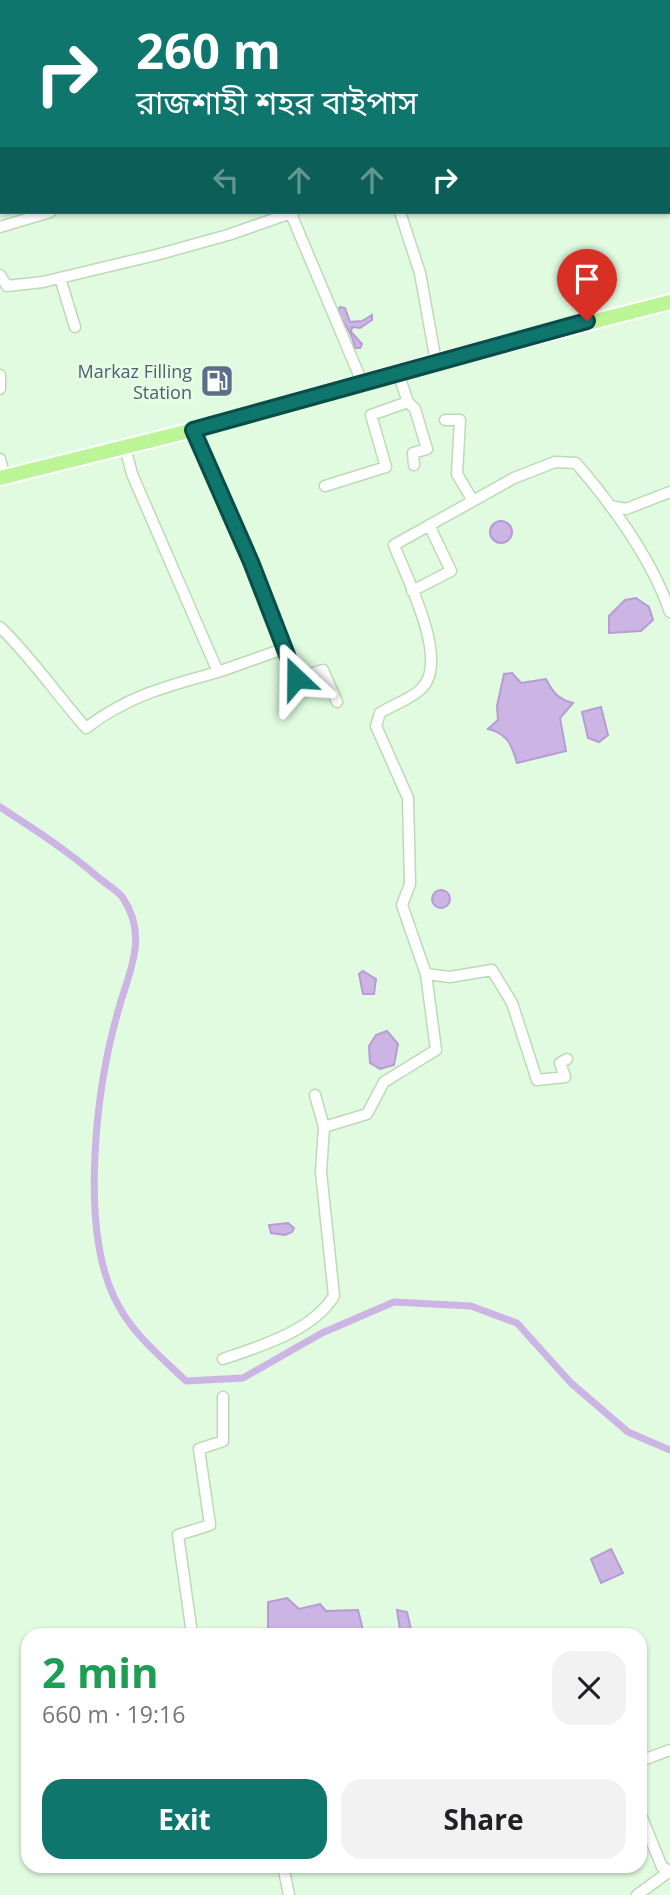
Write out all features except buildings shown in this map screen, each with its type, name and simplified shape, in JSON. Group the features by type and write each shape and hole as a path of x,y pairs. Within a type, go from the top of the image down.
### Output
{"highway":[{"path":"3,478 670,302"}],"street":[{"path":"0,227 43,214"},
{"path":"0,275 3,287 60,278 228,235 290,214"},
{"path":"293,214 362,382"},
{"path":"402,214 420,273 436,362"},
{"path":"60,278 75,327"},
{"path":"398,373 408,402 415,409 427,449 413,453 414,465"},
{"path":"0,375 0,389"},
{"path":"325,486 386,467 371,415 408,402"},
{"path":"445,420 460,421 457,474 473,501"},
{"path":"193,430 251,562 296,678 323,670 337,702"},
{"path":"125,447 132,474 219,672"},
{"path":"0,459 3,478"},
{"path":"324,1127 367,1114 384,1082 436,1051 426,974 402,905 410,884 408,798 376,726 380,713 423,688 432,667 432,648 394,545 514,478 555,462 576,463 641,552 670,612"},
{"path":"610,506 625,509 670,492"},
{"path":"412,592 451,571 429,525"},
{"path":"0,627 25,652 41,677 86,728 141,693 219,672 283,649"},
{"path":"426,974 450,976 492,970 512,1003 537,1080 565,1077 560,1063 566,1059"},
{"path":"223,1359 263,1346 304,1324 326,1308 334,1296 321,1172 324,1127 315,1095"},
{"path":"191,1628 178,1535 209,1525 199,1449 223,1441 223,1397"},
{"path":"647,1758 670,1750"},
{"path":"637,1895 670,1871 662,1867 647,1830"},
{"path":"286,1873 289,1895"}],"shaded area":[{"path":"340,307 345,308 350,322 362,321 372,315 372,320 360,328 352,327 351,332 362,344 360,348 355,348 337,313"},
{"path":"501,521 509,524 512,532 509,540 501,543 493,540 490,532 493,524"},
{"path":"636,598 649,607 653,620 641,631 609,633 609,616 625,600"},
{"path":"512,673 521,683 546,679 556,695 573,703 560,718 566,751 517,763 508,741 500,733 488,729 498,720 497,706 504,674"},
{"path":"601,707 608,735 599,742 588,738 582,712"},
{"path":"437,890 445,890 450,899 448,906 437,908 432,903 432,895"},
{"path":"363,971 376,979 374,994 363,994 359,974"},
{"path":"387,1031 398,1044 394,1065 380,1069 370,1063 369,1046 376,1035"},
{"path":"288,1223 294,1228 292,1232 285,1235 271,1233 269,1225"},
{"path":"611,1549 623,1573 601,1583 591,1559"},
{"path":"287,1598 299,1609 320,1604 326,1611 358,1610 362,1628 268,1628 268,1602"},
{"path":"397,1610 407,1612 411,1628 400,1628"}],"waterway":[{"path":"0,807 63,849 115,890 131,913 136,942 134,957 109,1046 98,1118 94,1196 97,1233 104,1267 121,1310 137,1332 186,1381 243,1378 322,1333 394,1302 471,1306 517,1323 571,1383 628,1432 670,1450"}],"place":[{"name":"Markaz Filling Station","path":"217,381"}],"route":[{"path":"296,678 251,562 193,430 587,321"}]}
